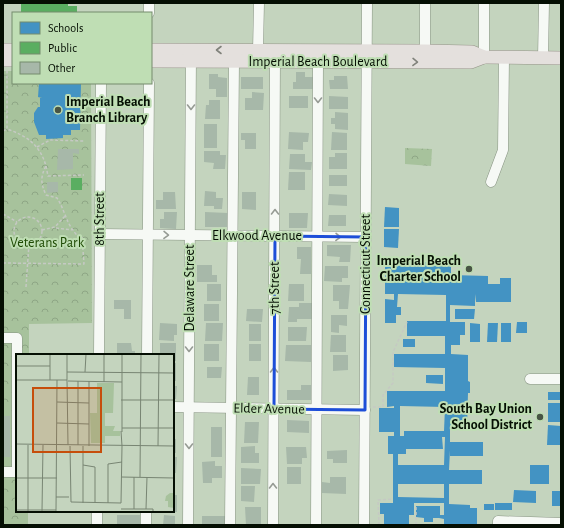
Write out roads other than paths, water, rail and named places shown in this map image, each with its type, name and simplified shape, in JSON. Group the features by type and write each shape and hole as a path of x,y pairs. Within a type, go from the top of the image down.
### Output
{"main road":[{"name":"Imperial Beach Boulevard","path":"152,50 234,61 275,56 367,56 471,62 484,57"},
{"name":"Imperial Beach Boulevard","path":"152,61 258,50 275,56 318,61 425,51 472,52 484,57 561,58"}],"street":[{"path":"258,50 259,3"},
{"name":"Connecticut Street","path":"364,525 369,408 366,237 367,3"},
{"path":"425,3 425,51"},
{"path":"484,3 484,57"},
{"path":"544,3 544,58"},
{"name":"Delaware Street","path":"188,525 191,56"},
{"name":"7th Street","path":"273,525 275,56"},
{"path":"491,182 503,150 504,58"},
{"path":"230,525 234,61"},
{"path":"316,525 318,61"},
{"name":"8th Street","path":"99,354 101,84"},
{"path":"147,354 149,84"},
{"name":"Elkwood Avenue","path":"100,234 366,237"},
{"path":"3,338 17,338 17,354"},
{"path":"530,379 561,379"},
{"name":"Elder Avenue","path":"174,407 274,409 369,408"},
{"path":"3,472 16,472"},
{"path":"97,512 97,525"},
{"path":"146,512 146,525"},
{"path":"498,525 498,521 561,523"}],"place":[{"name":"Imperial Beach Branch Library","path":"58,110"},
{"name":"Imperial Beach Charter School","path":"469,269"},
{"name":"South Bay Union School District","path":"540,417"}],"park label":[{"name":"Veterans Park","path":"47,243"}]}
